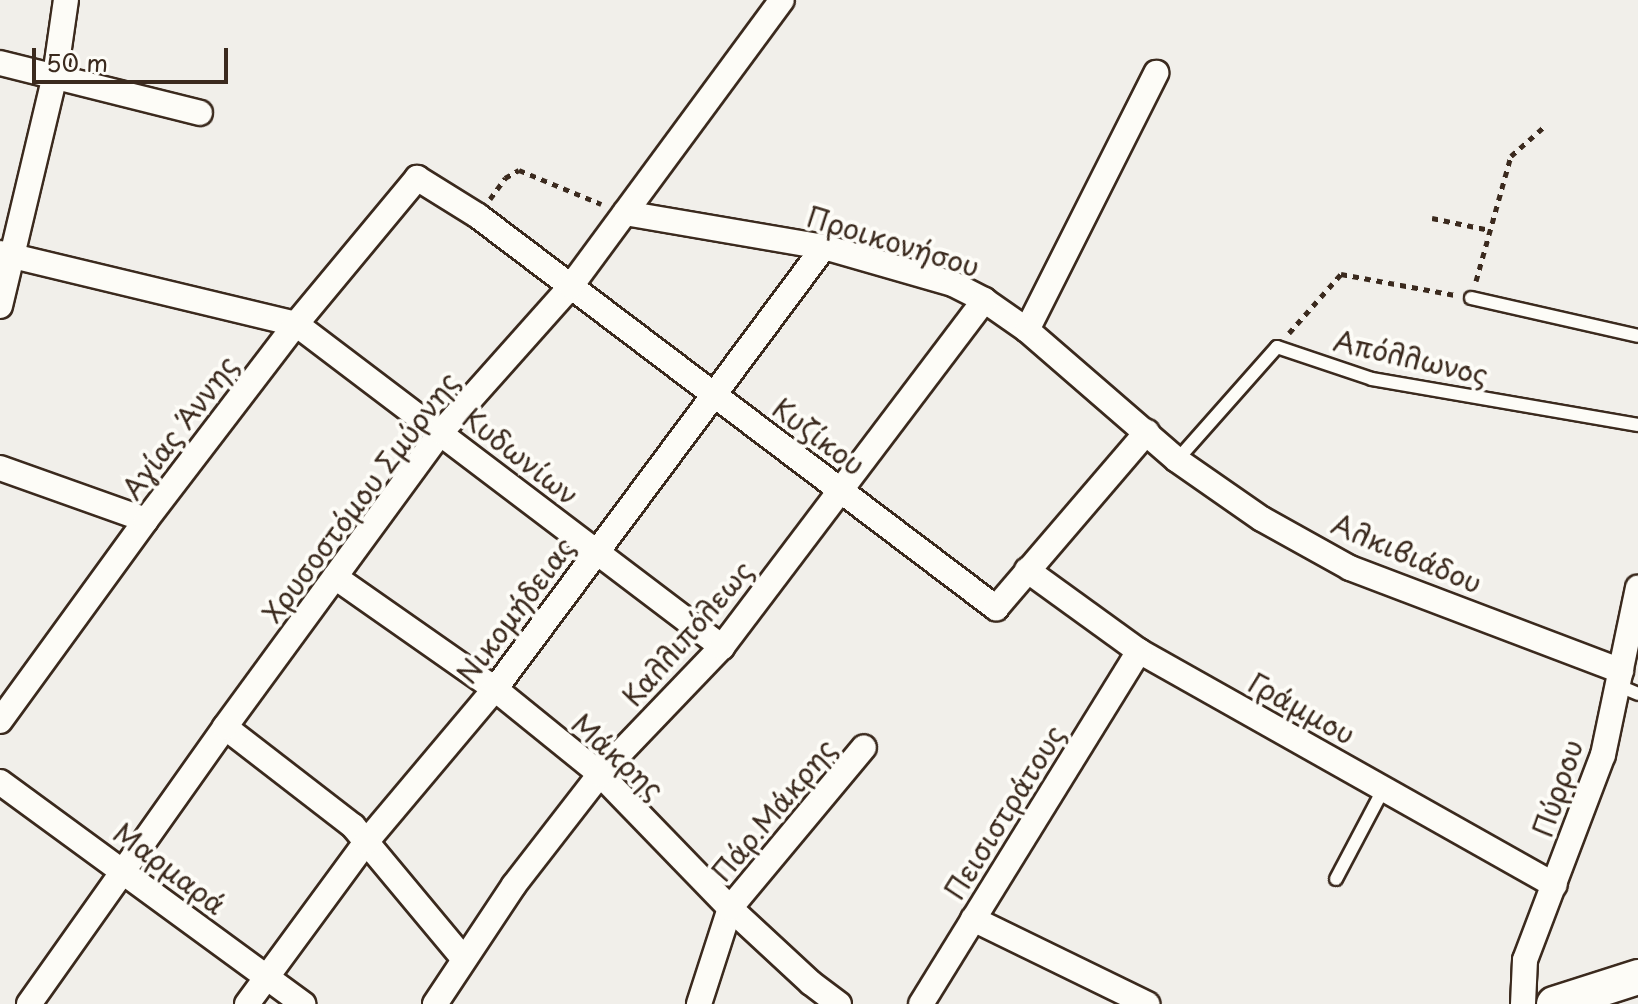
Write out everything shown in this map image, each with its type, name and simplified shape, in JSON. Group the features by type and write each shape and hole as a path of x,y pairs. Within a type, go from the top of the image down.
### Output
{"main road":[{"path":"1554,1004 1638,977"}],"street":[{"path":"0,306 6,255 55,76 66,0"},
{"name":"Χρυσοστόμου Σμύρνης","path":"29,1004 225,727 441,432 571,286 782,0"},
{"path":"0,63 200,113"},
{"path":"1027,330 1156,73"},
{"name":"Κυζίκου","path":"417,178 478,216 996,608 1147,432"},
{"name":"Αγίας Άννης","path":"0,721 146,520 296,324 417,178"},
{"name":"Προικονήσου","path":"625,213 824,247 953,284 984,300 1027,330 1147,432"},
{"name":"Νικομήδειας","path":"247,1004 366,842 495,689 824,247"},
{"name":"Κυδωνίων","path":"6,255 296,324 722,647"},
{"name":"Καλλιπόλεως","path":"435,1004 514,885 600,774 722,647 984,300"},
{"name":"Αλκιβιάδου","path":"1147,432 1177,460 1262,519 1350,568 1626,684"},
{"path":"0,468 146,520"},
{"name":"Γράμμου","path":"1027,570 1139,651 1555,885"},
{"name":"Μάκρης","path":"335,577 495,689 600,774 730,908 811,983 839,1004"},
{"name":"Πύρρου","path":"1523,1004 1525,960 1603,755 1626,684 1638,588"},
{"name":"Πεισιστράτους","path":"921,1004 1139,651"},
{"path":"225,727 337,811 463,958"},
{"name":"Πάρ.Μάκρης","path":"699,1004 730,908 864,747"},
{"name":"Μαρμαρά","path":"0,782 303,1004"},
{"path":"973,919 1147,1004"}],"lane":[{"path":"1471,298 1638,336"},
{"path":"1177,460 1277,347"},
{"name":"Απόλλωνος","path":"1277,347 1372,379 1638,425"},
{"path":"1336,879 1384,788"}],"path":[{"path":"1277,347 1341,274 1471,298 1511,156 1545,126"},
{"path":"478,216 505,178 519,170 625,213"},
{"path":"1432,218 1490,230"}]}
